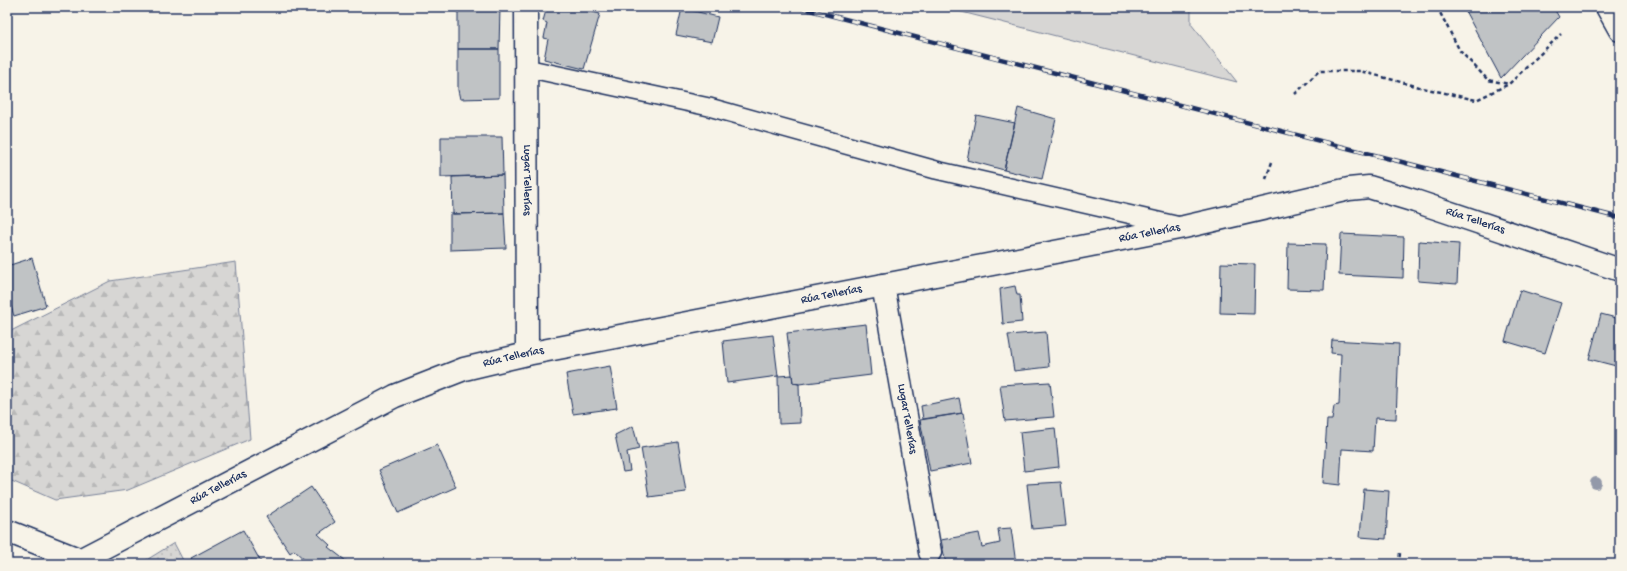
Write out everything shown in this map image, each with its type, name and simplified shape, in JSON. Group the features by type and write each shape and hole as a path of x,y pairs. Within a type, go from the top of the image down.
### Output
{"main road":[{"name":"Lugar Tellerías","path":"526,7 526,354"},
{"path":"1607,7 1620,30"},
{"name":"Rúa Tellerías","path":"75,562 396,396 464,369 526,354 1184,227 1349,189 1369,188 1415,201 1620,270"},
{"name":"Lugar Tellerías","path":"883,285 930,552"},
{"path":"7,531 75,562"}],"lane":[{"path":"526,68 708,107 936,170 1184,227"}],"path":[{"path":"1437,7 1460,51 1488,80 1509,84"},
{"path":"1295,94 1319,71 1360,71 1423,88 1476,100 1509,84 1561,34"},
{"path":"1399,564 1400,552"}],"green space":[{"path":"942,7 1191,7 1191,24 1237,82"},
{"path":"236,262 250,439 128,490 55,500 7,479 7,333 110,281"},
{"path":"174,543 185,564 140,564"}],"building":[{"path":"458,7 500,7 499,49 458,49"},
{"path":"547,7 574,7 600,14 584,69 544,59 548,39 544,38 547,23 543,21"},
{"path":"1463,7 1553,7 1559,17 1501,78"},
{"path":"682,8 718,17 712,42 676,35"},
{"path":"458,49 499,49 499,98 460,99 458,90"},
{"path":"1018,108 1056,119 1042,179 1004,170"},
{"path":"976,115 1015,123 1004,170 967,160"},
{"path":"441,137 502,137 503,175 441,177"},
{"path":"503,175 504,213 453,214 452,177"},
{"path":"504,213 506,248 450,250 450,214"},
{"path":"1341,234 1404,237 1403,278 1339,275"},
{"path":"1419,241 1459,244 1457,284 1418,281"},
{"path":"1288,243 1326,244 1324,290 1287,289"},
{"path":"32,258 46,306 14,316 7,293 7,266"},
{"path":"1221,263 1255,264 1254,314 1220,313"},
{"path":"1015,286 1017,295 1020,295 1022,322 1003,324 1000,289"},
{"path":"1520,290 1561,303 1545,353 1505,341"},
{"path":"1601,314 1620,319 1620,367 1589,359"},
{"path":"866,324 871,375 799,384 793,383 787,333"},
{"path":"1046,332 1049,367 1014,371 1008,335"},
{"path":"773,335 778,376 727,383 723,341"},
{"path":"1332,340 1399,344 1396,419 1375,418 1373,451 1342,449 1340,485 1323,483 1327,420 1332,420 1334,406 1339,405 1341,354 1331,353"},
{"path":"610,366 617,408 573,414 566,374"},
{"path":"792,375 793,383 799,384 800,423 779,424 778,376"},
{"path":"1050,382 1054,417 1005,421 1000,385"},
{"path":"959,398 962,413 923,419 921,406"},
{"path":"963,413 972,463 930,471 920,420"},
{"path":"633,426 639,449 627,452 630,471 623,472 615,435"},
{"path":"1055,428 1059,467 1024,471 1020,432"},
{"path":"678,442 686,492 649,497 641,448"},
{"path":"437,445 456,487 398,513 379,470"},
{"path":"1061,482 1066,526 1032,529 1027,484"},
{"path":"311,487 335,522 318,534 330,545 328,547 350,564 309,564 294,550 290,553 266,517"},
{"path":"1364,489 1389,491 1386,539 1360,537"},
{"path":"1011,528 1016,564 946,564 941,540 979,533 982,547 1000,543 998,529"},
{"path":"243,530 262,564 194,564 191,558"}],"railway":[{"path":"798,7 1620,218"}]}
